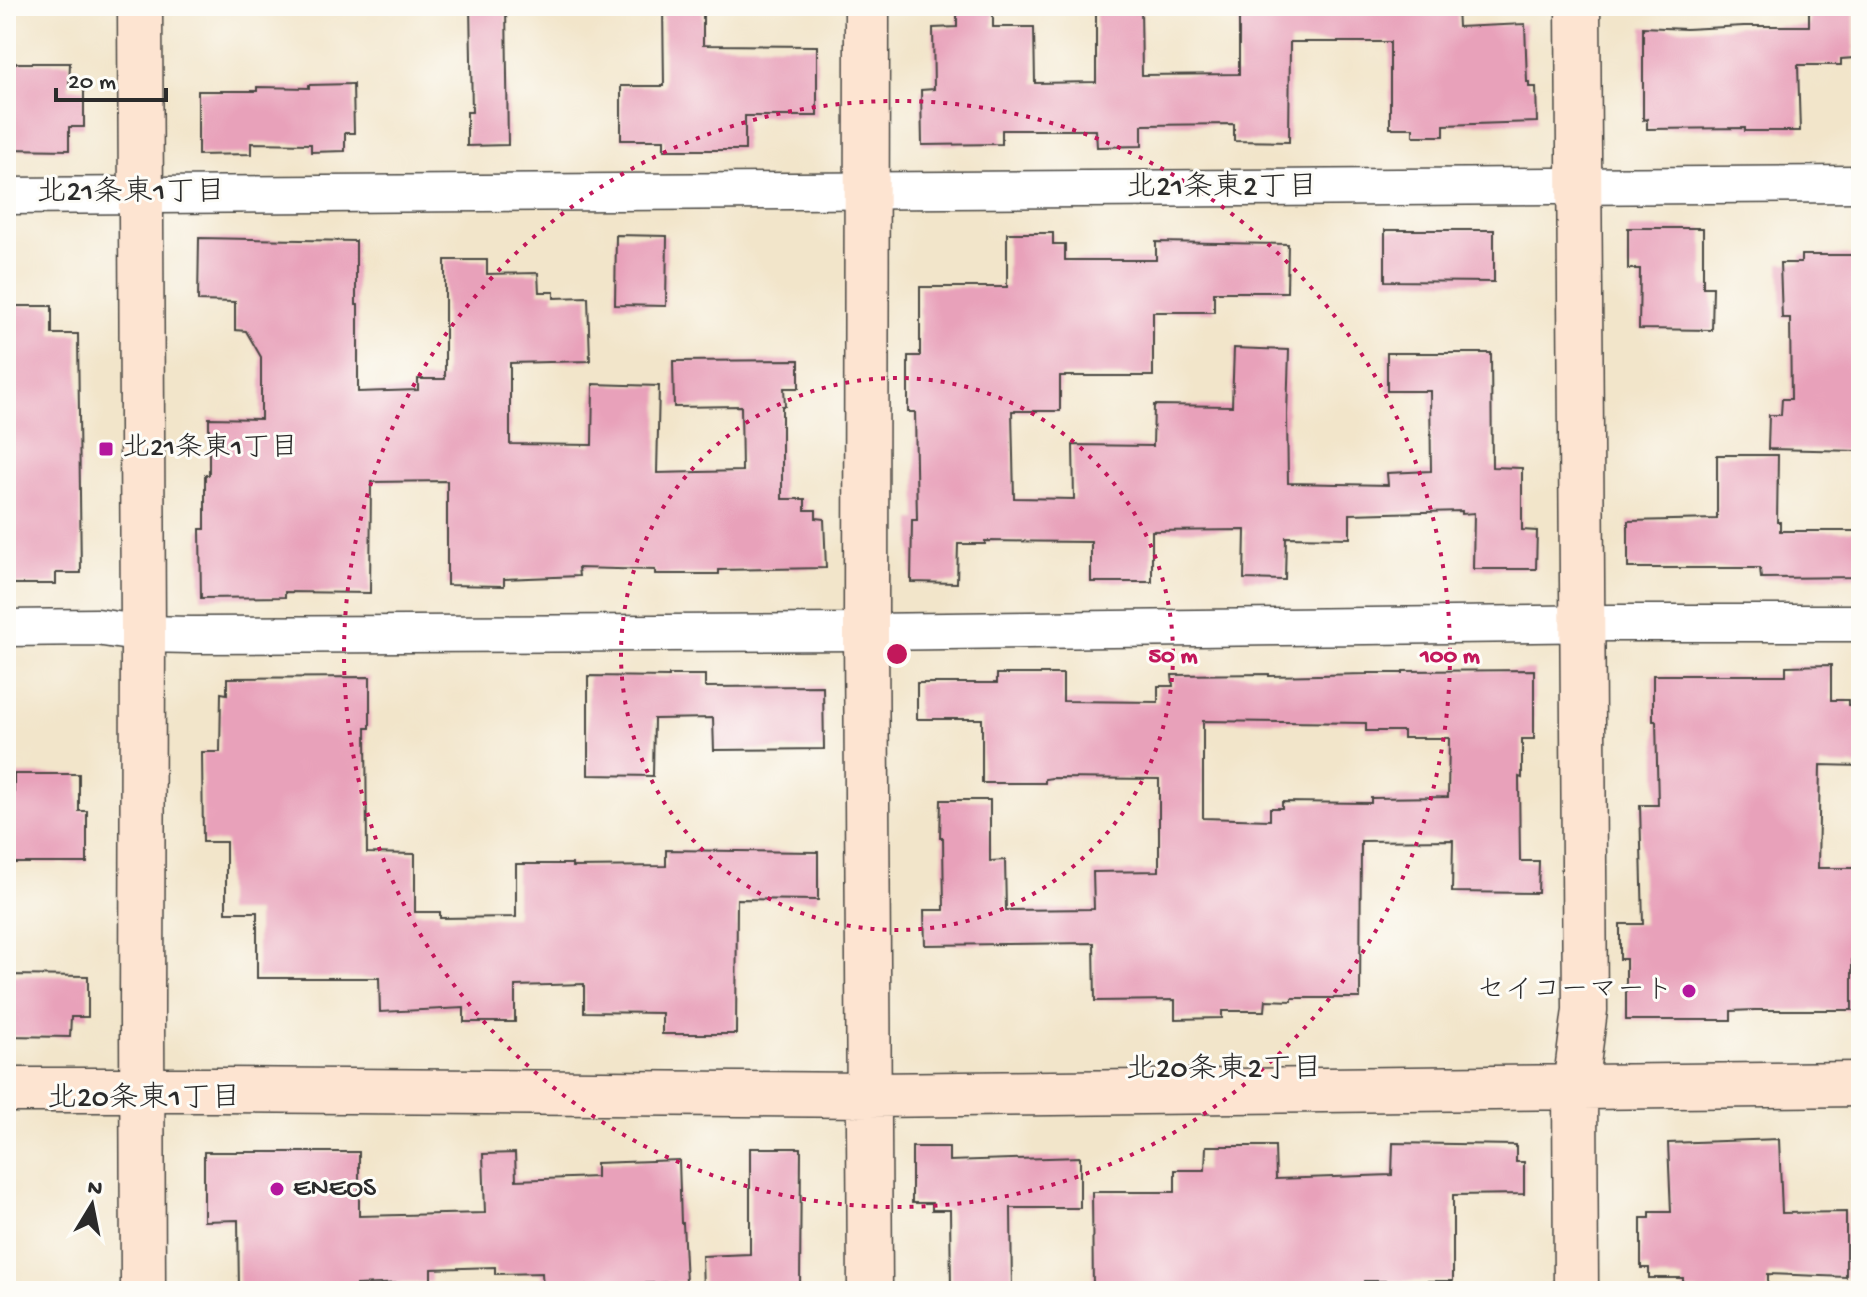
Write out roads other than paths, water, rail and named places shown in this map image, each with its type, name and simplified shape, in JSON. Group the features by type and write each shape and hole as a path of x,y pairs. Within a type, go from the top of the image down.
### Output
{"street":[{"path":"140,6 143,1291"},
{"path":"867,6 866,632 870,1291"},
{"path":"1576,1291 1575,1087 1585,1010 1578,6"},
{"path":"6,196 1861,184"},
{"path":"6,628 97,627 143,634 866,632 1581,623 1861,623"},
{"path":"6,1090 870,1095 1861,1084"}],"place":[{"name":"北21条東1丁目","path":"106,449"},
{"name":"セイコーマート","path":"1689,991"},
{"name":"ENEOS","path":"277,1189"}],"district":[{"name":"北21条東2丁目","path":"1222,189"},
{"name":"北21条東1丁目","path":"131,194"},
{"name":"北20条東2丁目","path":"1224,1071"},
{"name":"北20条東1丁目","path":"144,1100"}]}
